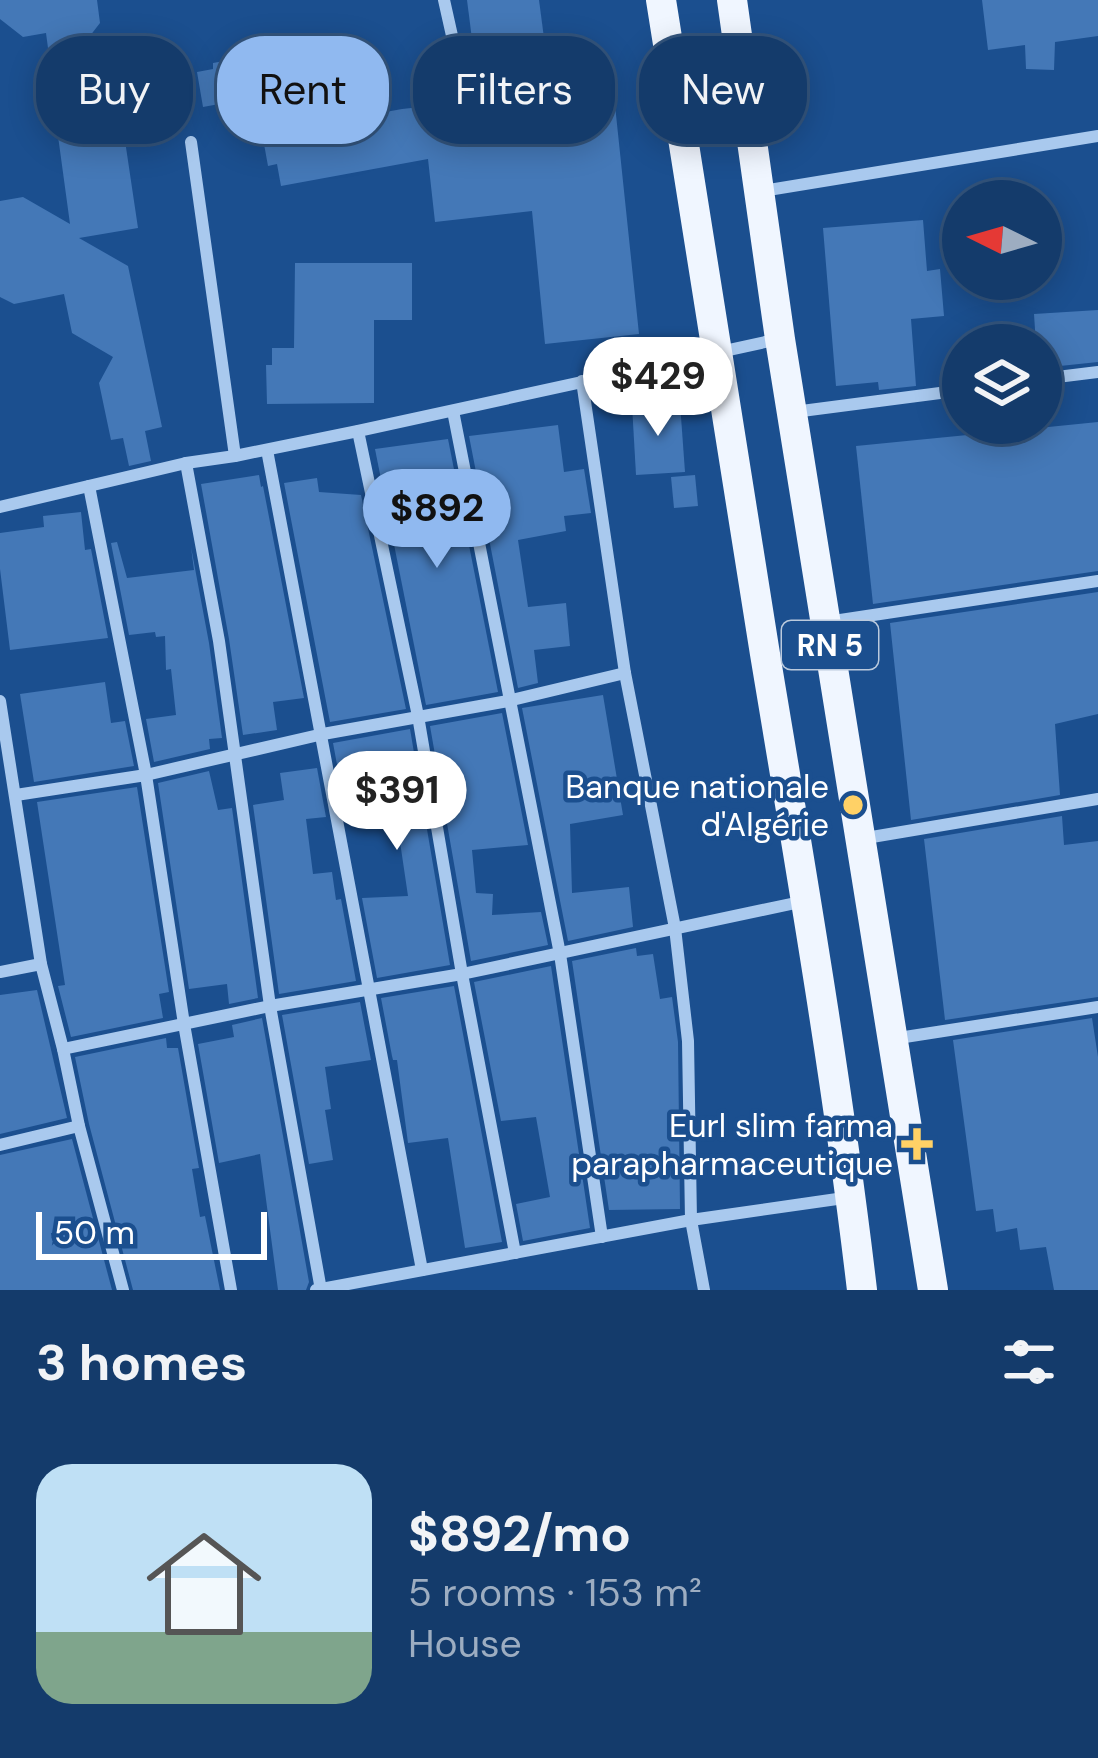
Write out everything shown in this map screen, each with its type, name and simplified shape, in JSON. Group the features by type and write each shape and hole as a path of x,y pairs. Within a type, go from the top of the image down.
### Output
{"main road":[{"name":"RN 5","path":"662,0 806,901 862,1290"},
{"name":"RN 5","path":"732,0 780,339 933,1290"}],"street":[{"path":"444,0 452,36"},
{"path":"758,191 1098,136"},
{"path":"191,144 235,457"},
{"path":"0,507 186,463 235,457 780,339"},
{"path":"1062,376 1098,371"},
{"path":"582,381 625,673 675,928 688,1041 691,1220 704,1290"},
{"path":"794,412 942,393"},
{"path":"453,411 560,954 602,1237"},
{"path":"358,431 418,716 514,1253"},
{"path":"267,450 422,1270"},
{"path":"186,463 220,641 270,1006 319,1290 691,1220 851,1197"},
{"path":"89,486 146,775 231,1290"},
{"path":"827,622 1098,581"},
{"path":"16,795 146,775 625,673"},
{"path":"0,701 41,964 123,1290"},
{"path":"858,839 1098,799"},
{"path":"63,1049 270,1006 462,974 806,901"},
{"path":"0,972 41,964"},
{"path":"891,1039 1098,1006"},
{"path":"0,1145 79,1126"}],"building":[{"path":"0,0 97,0 100,23 90,36 46,33 23,37 0,19"},
{"path":"467,0 539,0 544,36 472,36"},
{"path":"982,0 1098,0 1098,36 1055,42 1054,70 1026,69 1025,45 988,50"},
{"path":"217,62 217,104 203,107 197,72 213,69"},
{"path":"615,105 639,334 545,344 532,211 435,222 428,159 281,186 277,164 268,166 264,144 389,144 389,111 413,108 413,144 615,144"},
{"path":"59,144 126,144 138,228 79,238 128,266 162,427 145,431 151,461 129,466 123,438 111,440 99,383 113,357 72,333 64,294 14,304 0,297 0,201 23,197 70,224"},
{"path":"923,220 927,271 940,269 944,316 911,319 916,386 879,390 878,382 836,386 823,228"},
{"path":"295,263 412,263 412,320 374,320 374,403 267,404 266,365 272,365 272,348 294,348"},
{"path":"1098,310 1098,362 1062,366 1062,324 1035,324 1034,314"},
{"path":"680,403 685,472 636,475 632,405"},
{"path":"1098,422 1098,571 873,604 856,446 942,437 942,444 1062,444 1062,426"},
{"path":"558,425 564,472 584,469 591,513 564,516 566,531 518,540 528,607 566,603 570,646 534,650 538,683 518,688 469,436"},
{"path":"448,439 498,692 426,705 375,449"},
{"path":"259,475 304,698 273,702 277,730 243,735 201,484"},
{"path":"695,475 698,506 674,508 671,477"},
{"path":"317,478 319,492 361,495 406,709 330,722 284,483"},
{"path":"81,512 85,550 91,549 108,638 10,650 0,533 44,527 43,516"},
{"path":"117,542 127,578 194,570 191,547 222,738 209,739 210,749 154,762 146,719 176,715 171,669 166,670 165,636 156,637 155,632 129,635 111,543"},
{"path":"1098,592 1098,714 1055,724 1060,795 911,820 890,623"},
{"path":"105,682 111,723 125,721 134,766 34,782 20,694"},
{"path":"603,695 623,815 570,824 572,893 629,887 633,927 568,941 522,708"},
{"path":"502,713 528,845 472,850 476,893 493,894 492,915 541,912 548,945 471,961 430,726"},
{"path":"410,729 450,965 377,978 362,898 408,896 395,808 346,813 333,743"},
{"path":"317,768 326,817 306,819 313,874 332,872 356,981 279,994 253,805 284,800 280,773"},
{"path":"209,771 218,810 232,808 258,998 229,1004 227,984 189,989 158,783"},
{"path":"137,787 169,992 159,994 163,1018 71,1037 58,986 65,985 37,802"},
{"path":"1062,816 1064,845 1098,841 1098,997 945,1020 924,839"},
{"path":"636,948 637,956 653,954 660,999 672,997 678,1042 680,1209 609,1210 572,961"},
{"path":"551,966 590,1228 523,1241 516,1204 550,1197 536,1117 501,1121 474,982"},
{"path":"454,986 502,1242 465,1248 448,1138 408,1143 397,1060 393,1060 381,998"},
{"path":"37,990 67,1118 0,1134 0,995"},
{"path":"360,1002 371,1060 325,1067 331,1109 325,1110 333,1160 309,1164 282,1015"},
{"path":"262,1018 309,1282 306,1290 278,1290 260,1154 219,1163 198,1044 234,1037 232,1025"},
{"path":"1092,1018 1098,1057 1098,1290 1054,1290 1046,1247 1020,1250 1017,1228 996,1232 993,1209 976,1211 953,1040"},
{"path":"166,1038 167,1048 178,1048 199,1168 192,1169 200,1217 205,1216 220,1290 133,1290 89,1124 75,1057"},
{"path":"72,1139 112,1290 0,1290 0,1155"}],"place":[{"name":"Banque nationale d'Algérie","path":"853,805"},
{"name":"Eurl slim farma parapharmaceutique","path":"917,1144"}]}
